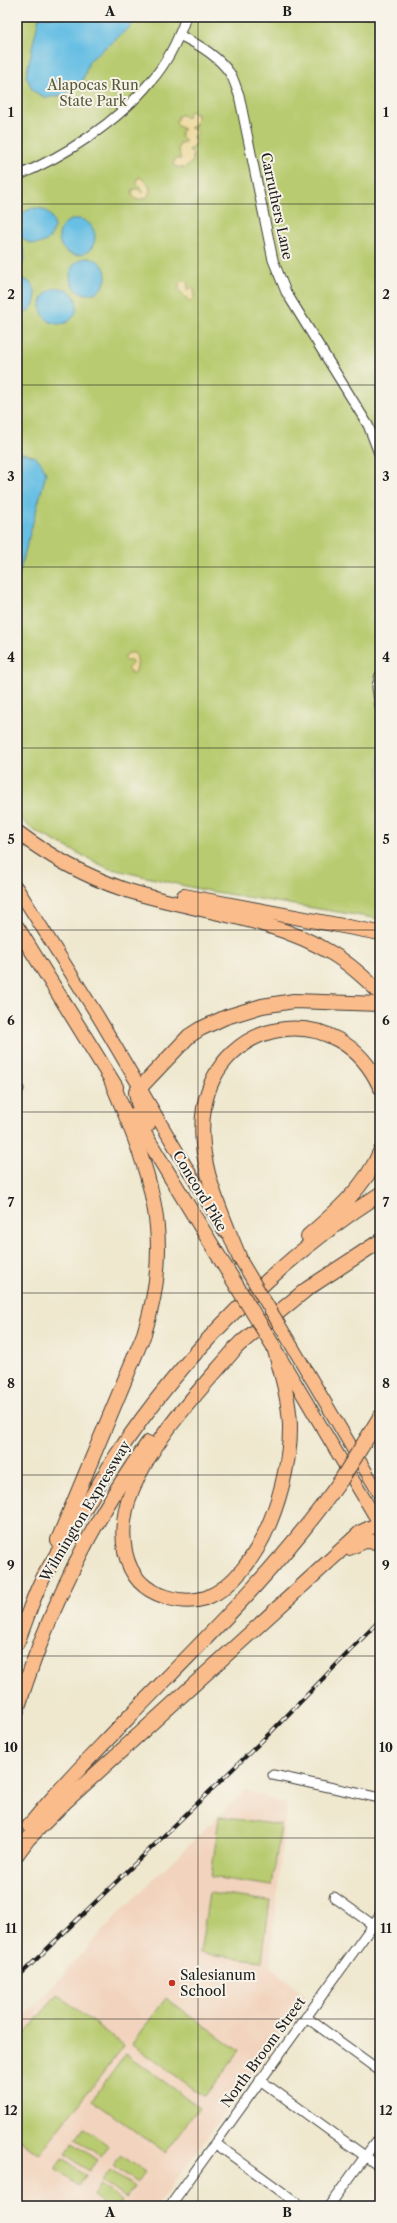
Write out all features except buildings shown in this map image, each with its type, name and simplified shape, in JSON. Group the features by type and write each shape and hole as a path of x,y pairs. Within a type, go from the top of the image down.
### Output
{"highway":[{"path":"17,832 60,861 95,877 145,895 262,924 313,944 350,965 380,993"},
{"path":"95,877 380,933"},
{"name":"Concord Pike","path":"17,926 111,1080 175,1181 274,1347"},
{"path":"175,1181 138,1103 136,1092 190,1036 200,1029 226,1017 262,1006 294,1001 380,1004"},
{"path":"240,1259 210,1183 204,1155 204,1109 214,1077 226,1059 242,1046 258,1036 282,1029 306,1029 328,1034 352,1048 368,1064 380,1087"},
{"path":"40,1584 90,1461 138,1352 154,1300 158,1258 156,1212 152,1188 138,1143 111,1080"},
{"path":"193,1358 262,1277 319,1226 360,1185 371,1170 380,1152"},
{"name":"Wilmington Expressway","path":"17,1643 40,1584 116,1455 172,1381 233,1313 267,1281 324,1234 380,1194"},
{"name":"Wilmington Expressway","path":"17,1710 32,1663 64,1584 115,1490 150,1440 178,1406 241,1342 307,1289 380,1241"},
{"path":"241,1342 154,1446 126,1508 123,1524 125,1553 128,1565 133,1574 148,1589 171,1599 181,1601 206,1598 223,1588 244,1566 258,1548 273,1516 285,1480 290,1426 289,1406 274,1347"},
{"path":"17,1842 58,1790 263,1579 297,1539 341,1480 380,1417"},
{"path":"17,1854 28,1839 65,1802 361,1532 380,1525"},
{"path":"329,1562 357,1544 373,1541 380,1542"}],"main road":[{"name":"Concord Pike","path":"17,888 99,1018 380,1495"},
{"name":"Concord Pike","path":"274,1347 380,1525"},
{"path":"331,1442 380,1511"}],"street":[{"path":"17,176 68,150 124,108 152,81 179,35 186,17"},
{"name":"Carruthers Lane","path":"179,35 204,48 230,73 239,95 273,260 286,292 368,425 380,456"},
{"path":"380,675 377,694 380,707"},
{"path":"273,1775 380,1798"},
{"path":"334,1897 376,1928"},
{"name":"North Broom Street","path":"170,2206 306,2017 376,1928 380,1915"},
{"path":"306,2017 380,2071"},
{"path":"260,2080 380,2167"},
{"path":"329,2206 380,2136"},
{"path":"215,2143 301,2206"}],"shaded area":[{"name":"Salesianum School","path":"245,1790 286,1804 270,1966 308,1999 157,2206 17,2206 17,2025 117,1915"}],"green space":[{"name":"Alapocas Run State Park","path":"17,17 380,17 380,919 203,890 107,868 33,830 17,816"},
{"path":"219,1817 281,1825 272,1886 211,1877"},
{"path":"209,1893 270,1901 262,1961 200,1953"},
{"path":"57,1994 124,2046 39,2154 17,2137 17,2044"},
{"path":"166,1998 239,2051 205,2097 132,2044"},
{"path":"126,2054 199,2107 165,2153 92,2100"},
{"path":"84,2128 108,2145 100,2156 76,2139"},
{"path":"73,2143 97,2160 89,2171 65,2154"},
{"path":"121,2155 145,2172 137,2183 113,2166"},
{"path":"63,2158 86,2175 79,2186 55,2169"},
{"path":"110,2170 134,2187 126,2198 102,2181"},
{"path":"100,2184 123,2202 120,2206 106,2206 92,2196"}],"sand":[{"path":"193,111 194,114 197,114 197,120 195,122 196,125 190,128 196,130 197,132 193,137 196,142 194,147 189,150 193,153 193,161 185,168 176,167 173,164 175,159 181,159 178,149 180,143 186,141 181,137 181,131 184,129 178,126 176,122 179,115 183,115 185,118 188,117 189,112"},
{"path":"139,177 147,183 150,191 146,198 137,200 132,195 133,189 139,189 142,193 144,192 136,182"},
{"path":"181,281 188,282 187,291 192,287 194,289 194,299 190,302 179,290 179,283"},
{"path":"128,653 134,653 137,657 137,666 134,674 127,669 132,664 132,661 126,661 124,658"}],"water":[{"path":"39,17 134,17 130,27 89,61 83,80 65,95 46,98 33,91 26,76"},
{"path":"40,208 49,213 53,219 53,233 49,239 40,244 32,244 23,239 19,233 18,222 23,213 29,209"},
{"path":"81,219 90,224 94,230 94,244 90,250 81,255 73,255 64,250 60,244 59,233 64,224 70,220"},
{"path":"17,241 23,248 24,260 23,264 17,271"},
{"path":"92,258 101,263 105,269 105,283 101,289 92,294 84,294 75,289 71,283 70,272 75,263 81,259"},
{"path":"17,278 25,280 31,284 35,289 36,296 35,303 31,308 25,312 17,314"},
{"path":"59,288 72,293 77,306 72,319 59,324 46,319 41,306 46,293"},
{"path":"17,452 28,454 39,460 46,474 17,582"}],"railway":[{"path":"17,1978 271,1732 380,1620"}],"place":[{"name":"Salesianum School","path":"172,1983"}]}
